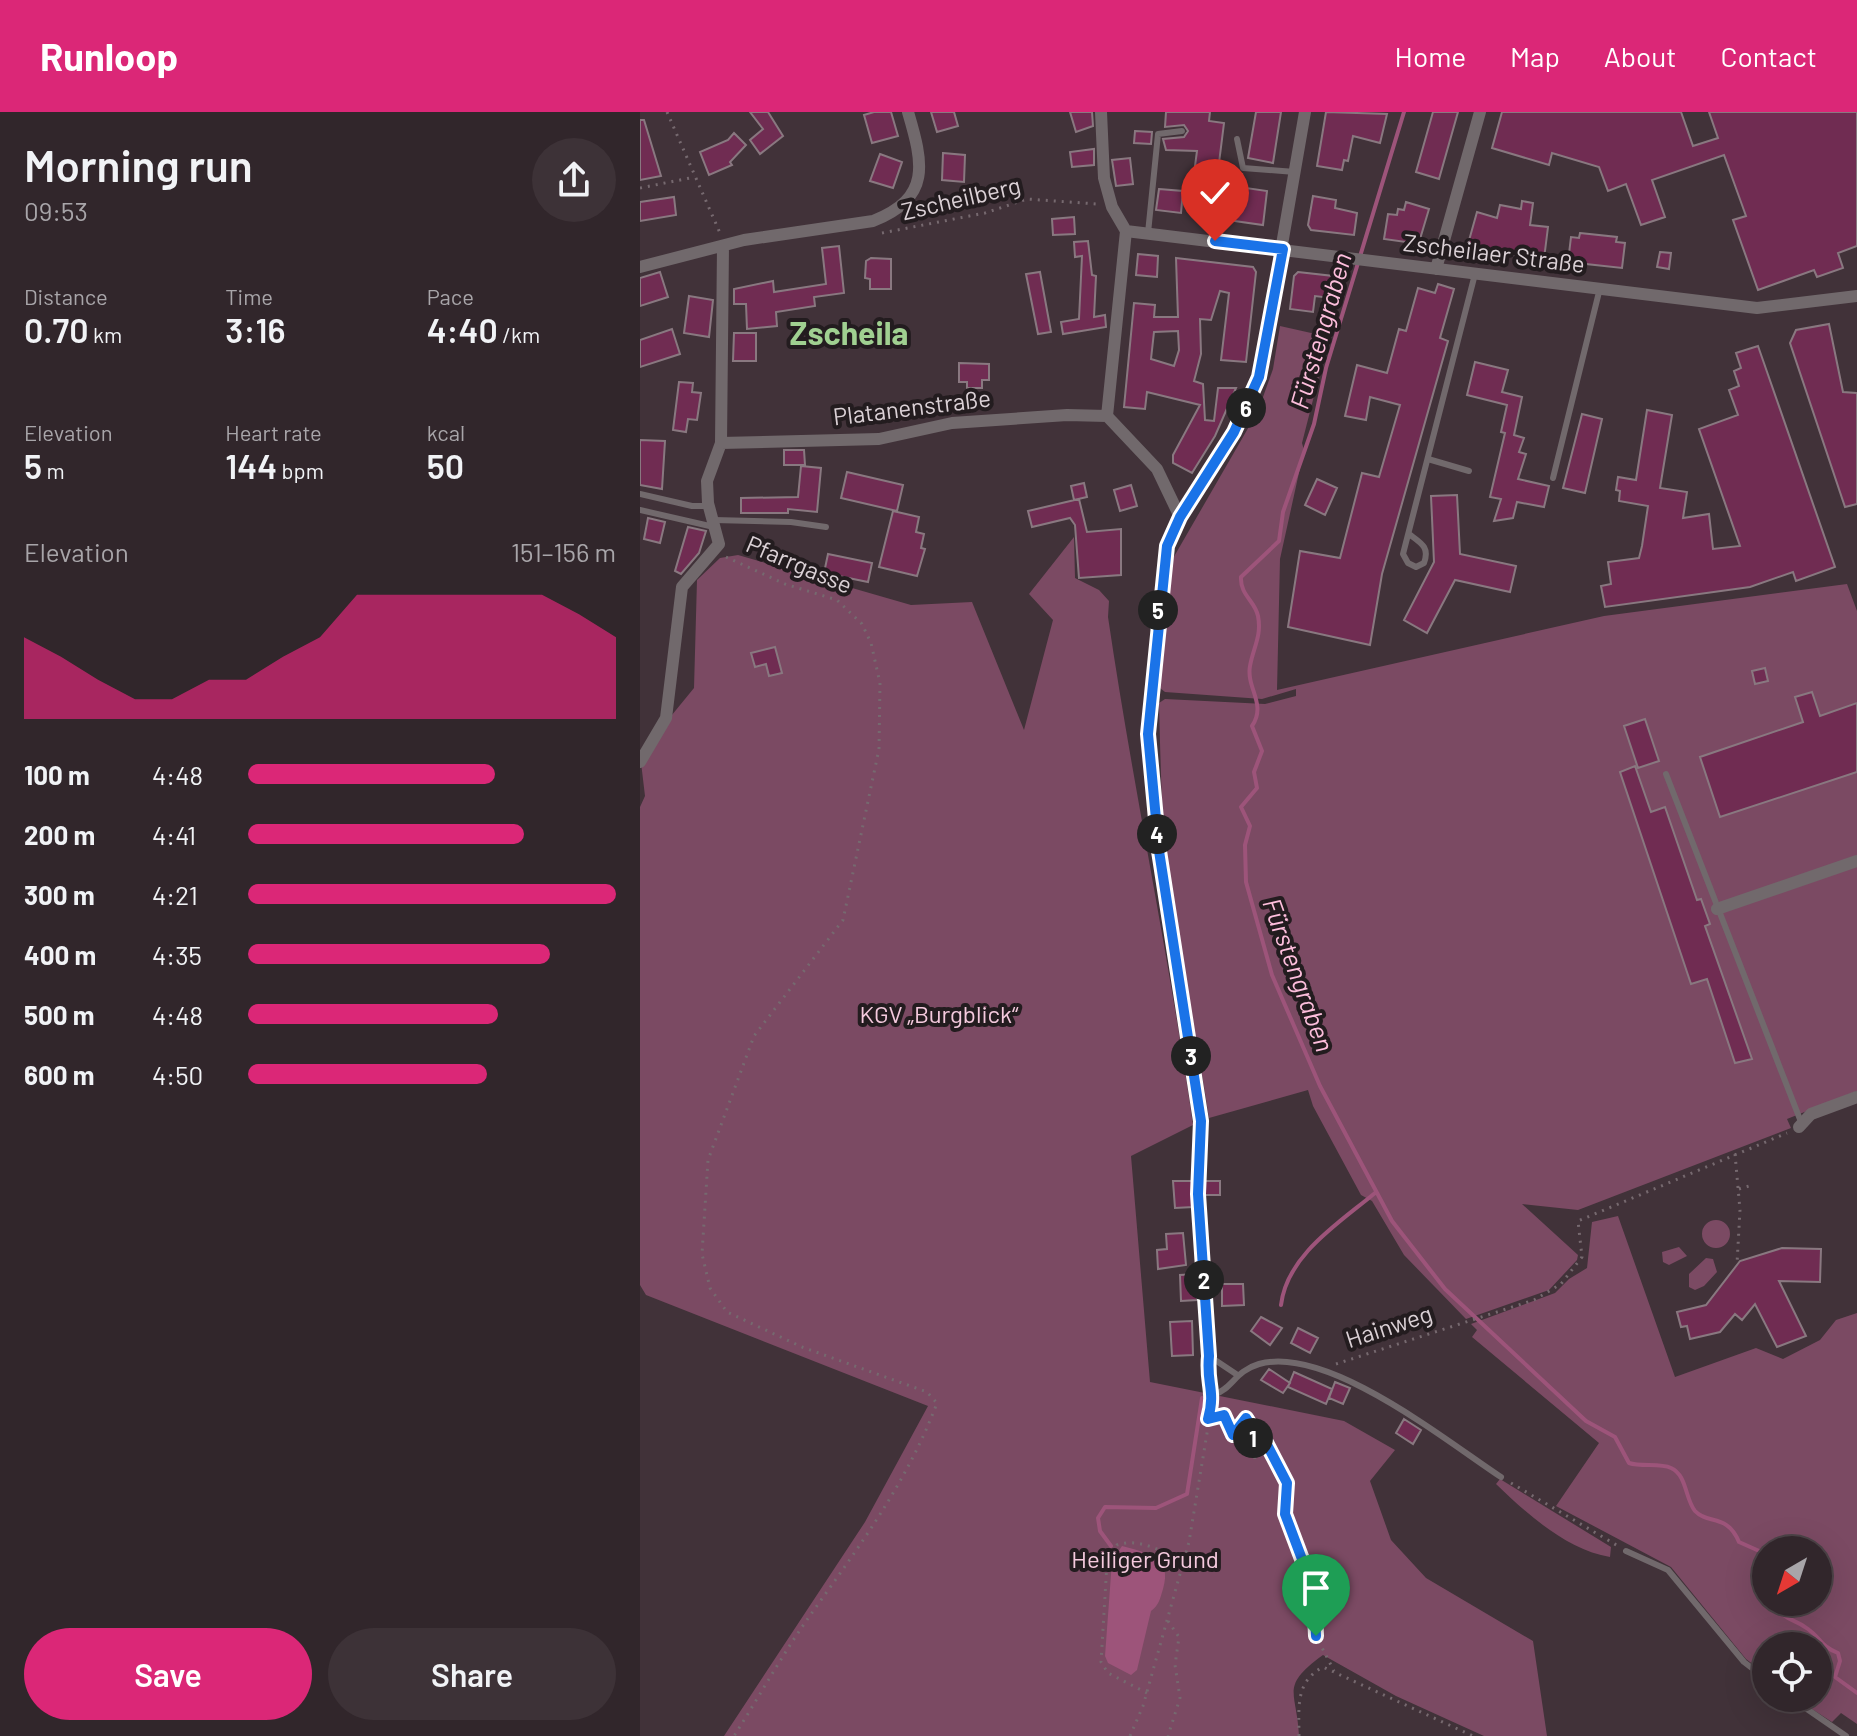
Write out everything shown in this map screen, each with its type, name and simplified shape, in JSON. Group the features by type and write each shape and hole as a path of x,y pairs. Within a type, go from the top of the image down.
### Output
{"street":[{"path":"640,267 723,246 873,221 892,213 913,195 921,178 908,112"},
{"path":"1101,112 1104,178 1112,207 1126,231 1107,416 1157,469 1180,517"},
{"path":"1180,517 1234,432 1259,377 1305,112"},
{"path":"1436,269 1480,112"},
{"name":"Zscheilaer Straße","path":"1126,231 1757,308 1857,296"},
{"name":"Pfarrgasse","path":"719,544 707,481 721,443 723,246"},
{"name":"Platanenstraße","path":"721,443 879,439 952,423 1067,415 1107,416"},
{"path":"640,762 666,718 682,587 719,544"},
{"path":"1717,909 1857,861"},
{"path":"1800,1125 1811,1114 1857,1097"}],"lane":[{"path":"1148,233 1158,134 1182,131"},
{"path":"1237,139 1243,168 1295,172"},
{"path":"1409,534 1425,546 1428,554 1424,563 1416,567 1408,563 1403,554 1475,274"},
{"path":"1553,478 1600,288"},
{"path":"1428,459 1469,471"},
{"path":"640,494 692,506 710,506"},
{"path":"640,510 714,523 791,522 826,527"},
{"path":"1180,517 1162,566 1148,734 1159,851 1201,1121 1198,1194 1209,1356 1207,1376 1215,1394 1224,1391 1236,1374 1268,1363 1326,1370 1364,1387 1501,1477"},
{"path":"1666,774 1800,1125"},
{"path":"1209,1356 1236,1374"},
{"path":"1626,1551 1668,1570 1752,1668"},
{"path":"1811,1712 1846,1736"}],"path":[{"path":"667,112 697,177 723,246"},
{"path":"640,188 697,177"},
{"name":"Zscheilberg","path":"873,221 880,233 889,234 985,213 1027,199 1086,202 1112,207"},
{"name":"Pfarrgasse","path":"719,544 727,557 785,584 837,600 862,624 871,643 880,683 879,749 843,920 754,1036 708,1160 702,1254 710,1288 727,1312 802,1347 927,1392 937,1403 922,1443 869,1536 807,1619 734,1736"},
{"path":"1737,1264 1739,1189 1735,1154 1800,1125"},
{"name":"Hainweg","path":"1326,1370 1479,1315 1534,1300 1561,1284 1582,1257 1578,1221 1735,1154"},
{"path":"1739,1189 1749,1186"},
{"path":"1130,1736 1147,1693 1184,1562 1215,1394"},
{"path":"1208,1419 1224,1415 1233,1435 1246,1418 1253,1429 1255,1460"},
{"path":"1253,1441 1263,1437 1287,1483 1285,1514 1314,1591 1316,1636 1334,1671"},
{"path":"1501,1477 1626,1551"},
{"path":"1147,1693 1108,1673 1101,1662 1107,1563 1117,1545 1127,1541 1157,1549 1184,1562"},
{"path":"1168,1621 1179,1637 1175,1665 1180,1698 1168,1736"},
{"path":"1299,1736 1300,1690 1311,1673 1323,1667 1473,1736"}],"green space":[{"path":"1280,326 1329,337 1302,443 1304,450 1280,559 1277,690 1604,616 1847,584 1857,611 1857,1091 1787,1119 1791,1128 1578,1210 1522,1204 1578,1255 1577,1260 1549,1290 1466,1319 1404,1255 1372,1201 1361,1195 1313,1106 1308,1090 1209,1118 1171,908 1163,820 1159,703 1165,699 1265,704 1296,696 1296,689 1262,699 1165,692 1160,688 1168,567 1258,411 1273,369"},
{"path":"1074,537 1075,578 1099,590 1109,601 1108,617 1118,681 1193,1125 1131,1156 1150,1382 1344,1421 1395,1450 1370,1481 1391,1540 1426,1578 1533,1641 1547,1736 1484,1736 1396,1696 1323,1655 1300,1675 1296,1683 1294,1699 1299,1736 724,1736 865,1522 928,1406 646,1295 640,1285 640,807 645,796 640,754 694,688 697,580 720,558 738,555 911,605 972,602 1024,730 1053,620 1029,594"},
{"path":"1618,1216 1675,1377 1756,1348 1783,1359 1820,1340 1836,1320 1857,1313 1857,1724 1841,1713 1832,1722 1817,1712 1832,1712 1832,1632 1752,1632 1752,1664 1671,1567 1556,1506 1599,1443 1472,1337 1477,1330 1471,1324 1555,1293 1569,1279 1587,1268 1592,1222"},
{"path":"1716,1220 1726,1224 1730,1234 1726,1244 1716,1248 1706,1244 1702,1234 1706,1224"},
{"path":"1679,1247 1687,1256 1669,1265 1663,1262 1662,1252"},
{"path":"1706,1258 1713,1259 1717,1272 1704,1286 1695,1290 1689,1287 1689,1274"},
{"path":"1500,1479 1611,1547 1610,1557 1578,1547 1548,1529 1496,1484"}],"shaded area":[{"path":"1122,1546 1156,1558 1161,1563 1165,1578 1159,1602 1151,1611 1137,1670 1131,1675 1108,1663 1105,1656 1112,1561"}],"building":[{"path":"750,112 768,112 783,136 760,154 750,140 763,129"},
{"path":"891,112 898,136 872,143 864,115"},
{"path":"931,112 954,112 958,126 937,132"},
{"path":"1070,112 1092,112 1093,126 1076,132"},
{"path":"1166,112 1210,112 1209,121 1224,123 1218,171 1242,174 1239,187 1267,191 1263,225 1206,217 1211,179 1201,177 1204,167 1195,166 1197,151 1166,150 1163,139 1184,137 1188,131 1184,125 1165,127"},
{"path":"1256,112 1281,112 1273,163 1248,158"},
{"path":"1326,112 1387,114 1380,143 1353,136 1348,161 1344,160 1342,170 1317,166"},
{"path":"1433,112 1458,112 1439,179 1416,172"},
{"path":"1502,112 1681,112 1693,146 1718,138 1709,112 1857,112 1857,246 1838,253 1843,268 1817,277 1814,270 1758,290 1733,220 1746,216 1724,155 1652,180 1665,217 1641,225 1626,184 1608,191 1599,167 1552,153 1549,165 1492,148"},
{"path":"640,120 644,120 661,176 640,180"},
{"path":"1135,131 1152,132 1151,144 1134,143"},
{"path":"734,133 746,145 730,162 732,165 709,175 700,152 728,140"},
{"path":"1094,149 1094,165 1072,167 1070,152"},
{"path":"943,153 965,155 964,182 942,180"},
{"path":"880,154 902,162 893,188 870,181"},
{"path":"1130,158 1133,184 1116,186 1112,160"},
{"path":"1159,189 1183,191 1181,213 1156,210"},
{"path":"1313,196 1336,200 1335,208 1357,213 1354,235 1311,230 1308,225"},
{"path":"674,197 676,215 640,221 640,202"},
{"path":"1522,201 1533,203 1530,225 1548,227 1544,259 1472,249 1468,244 1477,212 1497,218 1500,205 1521,209"},
{"path":"1406,202 1429,209 1420,239 1413,243 1384,239 1388,214 1397,215 1398,209 1404,210"},
{"path":"1074,217 1075,234 1053,235 1052,219"},
{"path":"1580,233 1617,237 1616,242 1625,243 1622,268 1568,262 1571,237 1579,238"},
{"path":"1088,241 1092,275 1096,276 1094,317 1105,315 1106,327 1063,334 1061,322 1079,319 1082,256 1075,257 1074,242"},
{"path":"839,246 844,293 814,297 815,306 776,312 777,326 747,329 746,304 734,304 734,289 773,281 774,292 826,284 822,248"},
{"path":"1660,252 1671,253 1669,269 1657,267"},
{"path":"1138,254 1158,256 1157,277 1136,275"},
{"path":"871,258 891,259 891,289 870,289 870,279 865,278 866,261"},
{"path":"1176,258 1253,267 1256,272 1246,362 1221,360 1229,293 1220,291 1211,320 1200,319 1201,354 1194,381 1203,384 1205,420 1214,421 1218,388 1236,388 1215,436 1192,473 1173,463 1173,455 1200,405 1147,392 1145,409 1124,407 1134,303 1155,305 1154,317 1178,317","holes":["1178,331 1179,350 1174,366 1151,359 1154,332"]},
{"path":"660,272 668,297 640,306 640,278"},
{"path":"1040,272 1051,332 1038,334 1026,274"},
{"path":"1298,272 1333,276 1331,298 1315,296 1313,312 1290,309 1294,276"},
{"path":"1438,284 1454,289 1440,338 1448,341 1382,574 1370,645 1288,627 1300,551 1340,558 1362,473 1379,477 1400,405 1370,397 1366,420 1345,416 1357,365 1387,373 1399,329 1406,331 1418,288 1435,293"},
{"path":"689,296 713,300 709,337 684,333"},
{"path":"1829,324 1843,392 1857,393 1857,504 1845,507 1790,343 1796,330"},
{"path":"672,329 680,354 640,367 640,340"},
{"path":"734,333 756,333 756,361 733,361"},
{"path":"1758,346 1835,567 1796,581 1793,572 1750,587 1605,607 1601,586 1611,584 1608,562 1639,558 1642,546 1648,506 1619,501 1620,491 1616,490 1618,477 1636,480 1647,410 1672,415 1660,488 1687,492 1683,518 1709,514 1713,549 1740,546 1699,429 1738,415 1729,390 1739,386 1734,371 1741,368 1736,353"},
{"path":"1475,362 1508,370 1502,392 1522,397 1514,435 1524,438 1519,452 1526,454 1518,479 1549,486 1544,507 1517,502 1513,518 1494,521 1501,499 1490,497 1505,433 1501,432 1507,405 1467,395"},
{"path":"959,363 989,364 989,380 982,380 982,388 967,388 967,382 959,382"},
{"path":"679,382 693,383 692,392 701,393 697,420 688,419 686,432 673,430"},
{"path":"1582,414 1602,419 1585,493 1563,488"},
{"path":"640,440 665,441 662,489 640,485"},
{"path":"784,450 804,450 805,465 784,465"},
{"path":"801,466 821,468 817,512 788,509 788,513 741,513 741,498 798,497"},
{"path":"847,472 903,485 897,511 841,498"},
{"path":"1317,479 1337,488 1325,515 1305,505"},
{"path":"1084,483 1087,497 1074,500 1071,486"},
{"path":"1131,485 1137,506 1120,511 1114,490"},
{"path":"1457,495 1460,554 1516,566 1510,592 1455,580 1427,633 1404,620 1434,562 1431,496"},
{"path":"1079,499 1087,532 1121,529 1121,575 1079,578 1075,525 1070,518 1032,527 1028,511"},
{"path":"893,511 919,517 916,532 924,534 921,548 925,549 917,576 879,567"},
{"path":"648,518 665,522 660,543 644,539"},
{"path":"688,527 706,531 699,553 681,574 675,571"},
{"path":"828,554 872,563 868,582 824,573"},
{"path":"775,647 782,673 769,676 766,664 755,667 751,653"},
{"path":"1765,668 1768,681 1755,684 1752,671"},
{"path":"1812,692 1820,716 1857,703 1857,772 1720,817 1700,757 1803,722 1795,697"},
{"path":"1645,719 1659,761 1638,768 1624,726"},
{"path":"1635,766 1651,812 1665,807 1697,900 1701,899 1710,924 1705,926 1752,1059 1735,1063 1707,979 1691,984 1620,772"},
{"path":"1173,1181 1193,1181 1193,1207 1175,1208"},
{"path":"1205,1181 1220,1181 1220,1195 1204,1195"},
{"path":"1183,1233 1186,1265 1158,1269 1157,1250 1167,1249 1166,1234"},
{"path":"1782,1248 1821,1249 1820,1282 1779,1281 1806,1336 1777,1347 1755,1304 1742,1320 1735,1314 1720,1332 1690,1339 1687,1326 1681,1327 1677,1312 1706,1305 1740,1261"},
{"path":"1196,1274 1197,1300 1181,1301 1180,1275"},
{"path":"1222,1284 1243,1284 1244,1305 1222,1306"},
{"path":"1261,1317 1282,1328 1270,1345 1251,1331"},
{"path":"1192,1321 1193,1355 1172,1356 1170,1322"},
{"path":"1298,1328 1318,1338 1310,1353 1291,1343"},
{"path":"1269,1369 1290,1383 1283,1393 1261,1380"},
{"path":"1294,1372 1332,1389 1326,1404 1288,1387"},
{"path":"1335,1382 1350,1388 1343,1404 1329,1398"},
{"path":"1404,1419 1421,1430 1413,1444 1396,1433"}],"waterway":[{"name":"Fürstengraben","path":"1404,112 1326,368 1314,424 1283,512 1279,541 1241,577 1243,589 1259,623 1250,674 1257,703 1252,726 1262,751 1254,772 1257,788 1241,807 1250,826 1245,845 1246,882 1272,975 1320,1086 1392,1221 1445,1289 1586,1421 1615,1437 1629,1463 1667,1467 1676,1471 1695,1511 1723,1523 1739,1542 1752,1548"},
{"path":"1281,1305 1285,1287 1304,1256 1331,1228 1375,1193"},
{"path":"1111,1546 1100,1531 1098,1518 1105,1507 1156,1508 1187,1494 1202,1398"},
{"name":"Fürstengraben","path":"1785,1616 1808,1629 1838,1653 1840,1661 1835,1677 1857,1693"}],"district":[{"name":"Zscheila","path":"849,334"}],"route":[{"path":"1215,241 1283,249 1259,377 1234,432 1180,517 1167,546 1162,566 1148,734 1159,851 1201,1121 1198,1194 1209,1356 1207,1376 1215,1394 1208,1419 1224,1415 1233,1435 1246,1418 1253,1429 1253,1441 1263,1437 1287,1483 1285,1514 1314,1591 1316,1636"}],"park label":[{"name":"KGV „Burgblick“","path":"939,1015"},
{"name":"Heiliger Grund","path":"1145,1560"}]}
